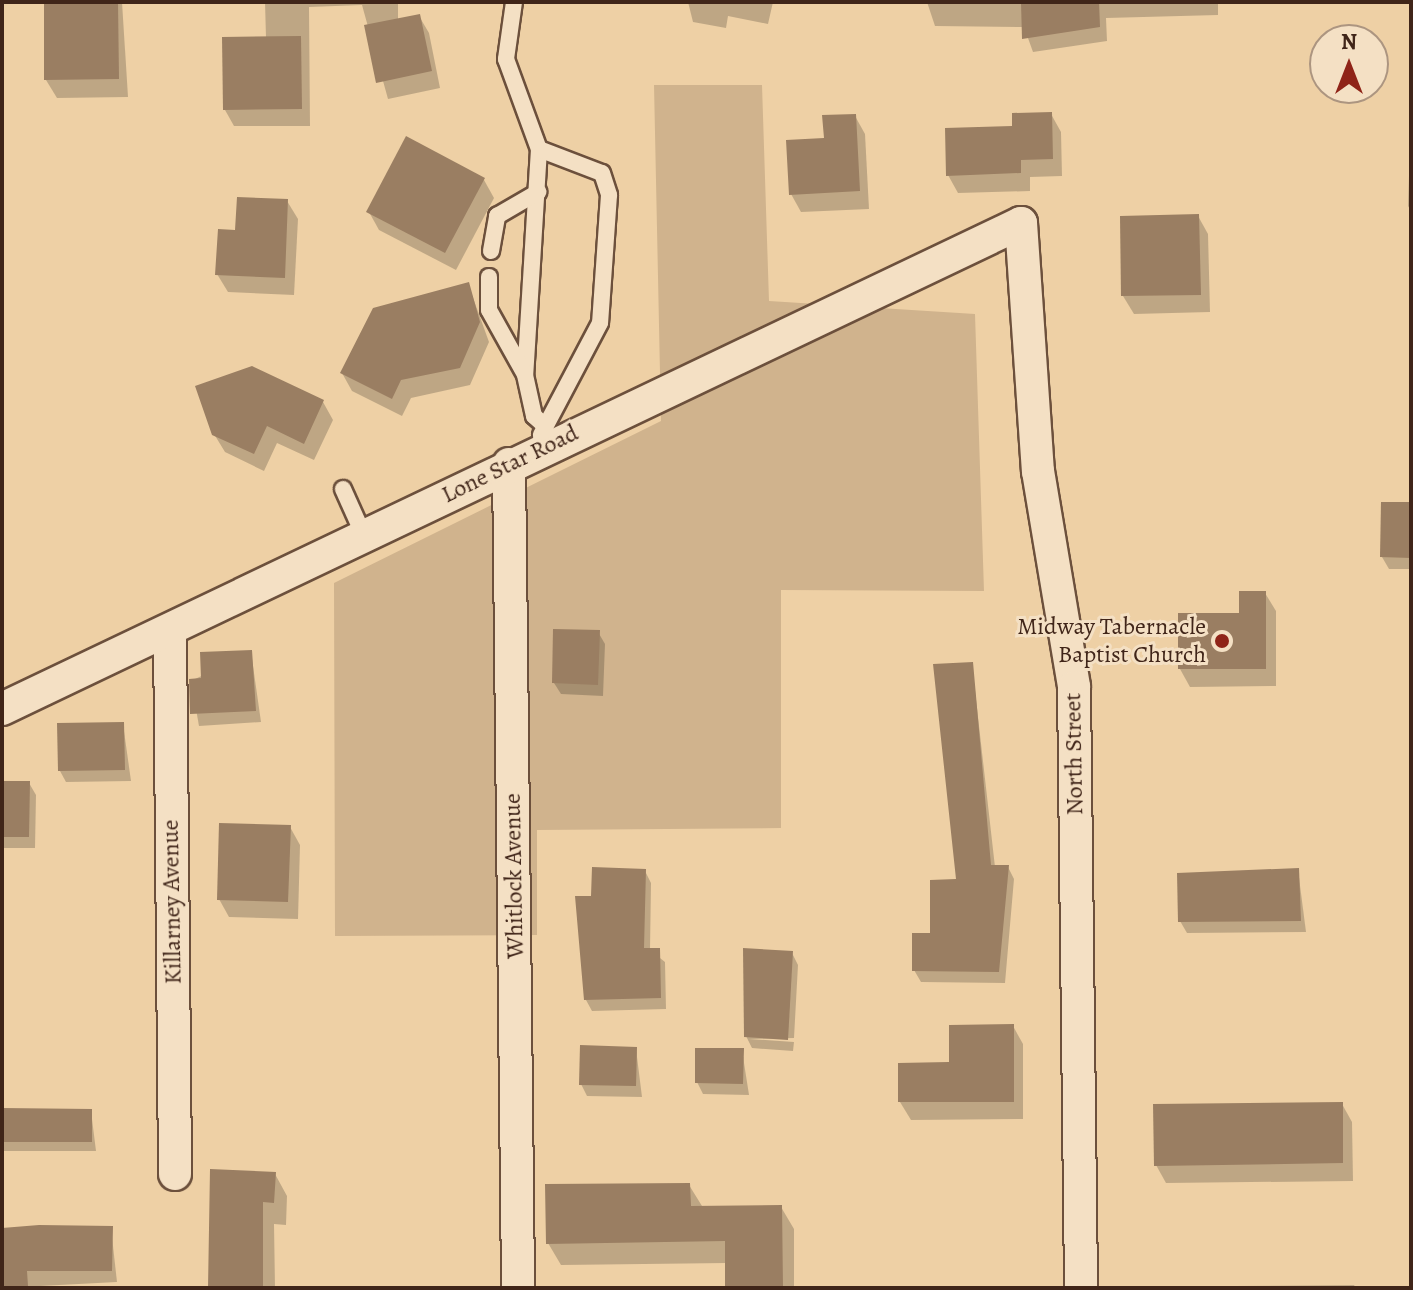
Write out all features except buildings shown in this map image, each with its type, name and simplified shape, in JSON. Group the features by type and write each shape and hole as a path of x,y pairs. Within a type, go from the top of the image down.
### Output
{"street":[{"name":"Lone Star Road","path":"2,709 364,536 530,439 1021,223"},
{"name":"North Street","path":"1021,223 1038,471 1074,687 1081,1288"},
{"name":"Whitlock Avenue","path":"518,1288 530,439"},
{"name":"Killarney Avenue","path":"170,631 175,1174"}],"lane":[{"path":"514,2 506,59 539,149 525,375 530,439"},
{"path":"530,439 600,323 609,195 602,173 539,149"},
{"path":"491,251 497,216 538,192"},
{"path":"489,277 489,310 525,375"},
{"path":"343,489 364,536"}],"shaded area":[{"path":"654,85 762,85 769,301 975,314 984,591 781,590 781,828 537,830 537,935 335,936 334,583 661,421"}],"place":[{"name":"Midway Tabernacle Baptist Church","path":"1222,641"}]}
